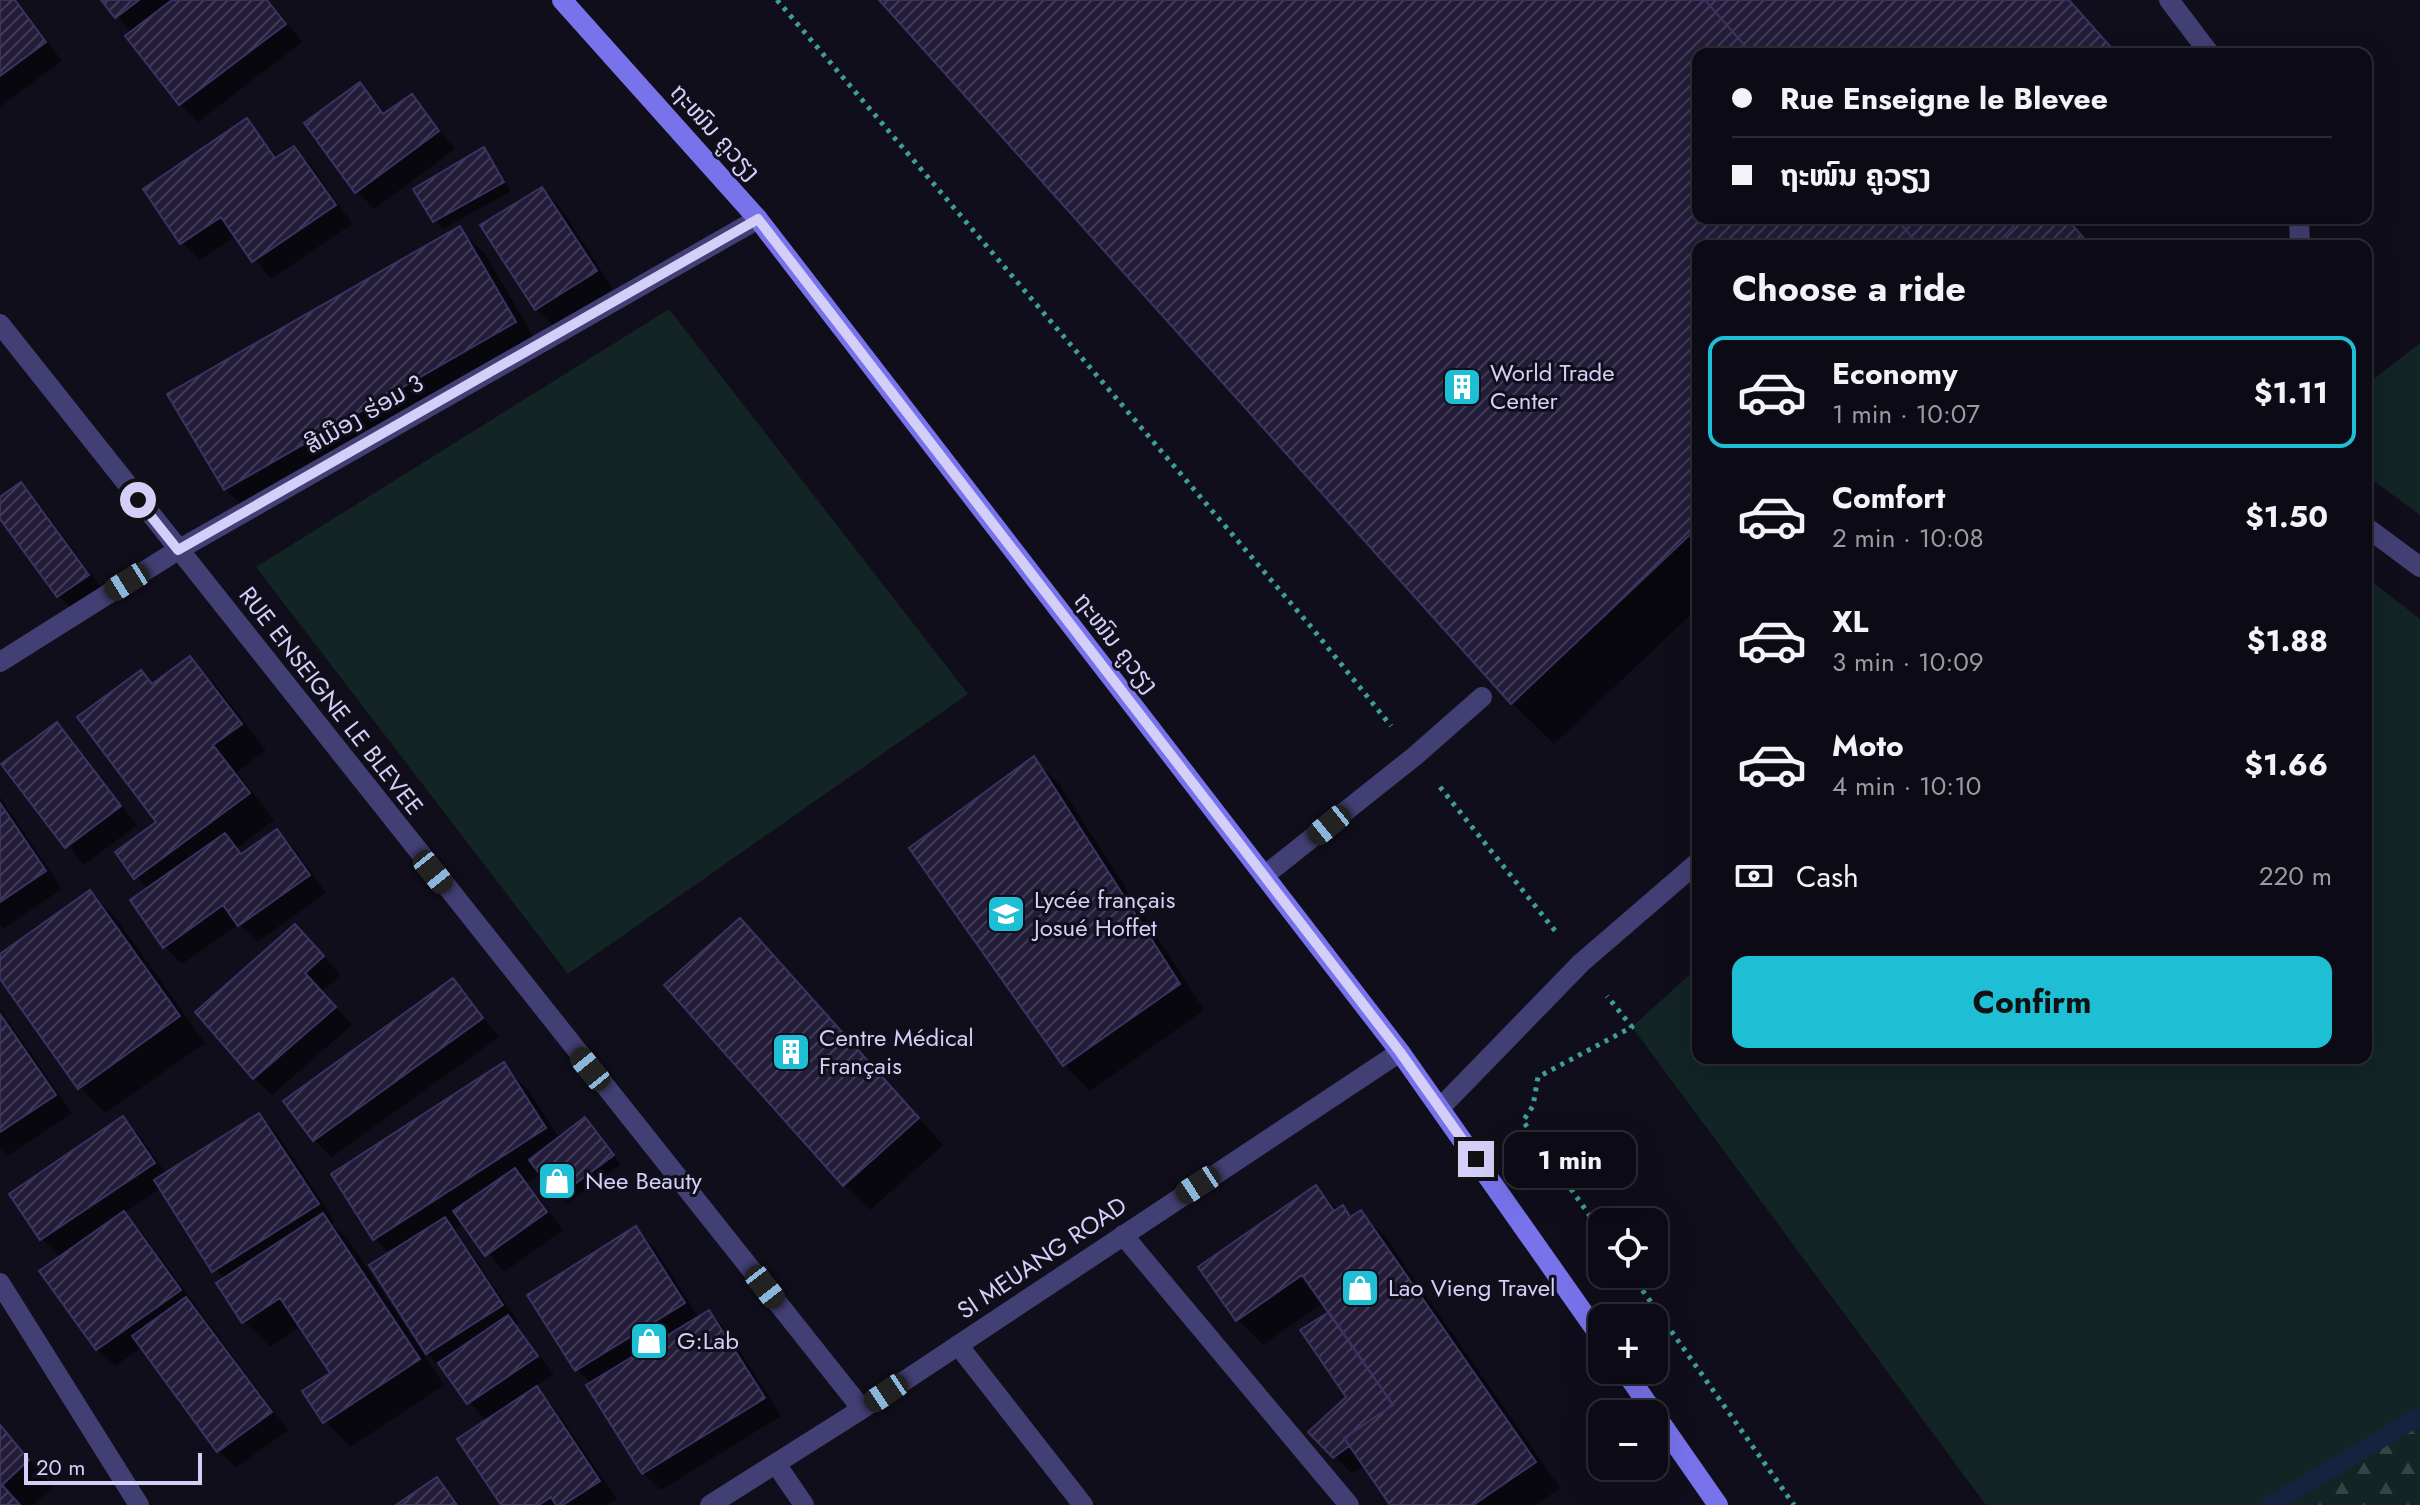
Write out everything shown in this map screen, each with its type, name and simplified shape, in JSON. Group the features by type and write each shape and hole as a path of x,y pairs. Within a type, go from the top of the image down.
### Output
{"street":[{"name":"ຖະໜົນ ຄູວຽງ","path":"562,0 758,219 1400,1052 1588,1319"},
{"path":"2169,0 2205,48"},
{"name":"ສີເມືອງ ຮ່ອມ 3","path":"0,662 178,550 758,219"},
{"name":"RUE ENSEIGNE LE BLEVEE","path":"0,324 862,1409"},
{"path":"2372,531 2420,567"},
{"path":"1264,876 1415,756 1482,697"},
{"path":"1440,1108 1581,963 1692,867"},
{"name":"SI MEUANG ROAD","path":"710,1505 862,1409 1400,1052"},
{"path":"1123,1235 1349,1505"},
{"path":"0,1283 139,1505"},
{"path":"958,1345 1083,1505"},
{"path":"1634,1384 1718,1505"},
{"path":"776,1464 804,1505"}],"path":[{"path":"777,0 1312,628 1632,1027 1538,1077 1533,1106 1523,1121 1588,1213"},
{"path":"1641,1288 1794,1505"}],"green space":[{"path":"669,309 968,694 568,974 256,567"},
{"path":"2420,343 2420,515 2372,479 2372,380"},
{"path":"2372,582 2420,619 2420,1416 2270,1505 1986,1505 1632,1027 1692,972 1692,1064 2372,1064"},
{"path":"2420,1416 2420,1505 2270,1505"}],"building":[{"path":"0,0 15,0 46,42 0,76"},
{"path":"101,0 139,0 115,18"},
{"path":"172,0 267,0 286,24 179,105 125,36"},
{"name":"World Trade Center","path":"879,0 1705,0 1747,48 1692,48 1692,224 1900,224 1915,240 1692,240 1692,533 1511,704"},
{"path":"1705,0 2069,0 2112,48 1747,48"},
{"path":"360,82 383,114 412,94 439,131 355,193 304,123"},
{"path":"247,118 275,158 294,146 336,205 252,262 221,217 180,244 143,189"},
{"path":"484,147 504,182 433,222 413,189"},
{"path":"542,187 597,271 535,310 480,225"},
{"path":"1900,224 2016,224 2000,240 1915,240"},
{"path":"2016,224 2071,224 2086,240 2000,240"},
{"path":"460,226 516,322 224,490 167,394"},
{"path":"21,482 89,575 57,597 0,519 0,497"},
{"path":"190,656 242,724 213,745 250,793 134,879 115,852 156,822 77,717 141,670 152,684"},
{"path":"57,722 121,806 65,848 1,764"},
{"path":"1034,756 1180,984 1063,1066 909,848"},
{"path":"0,803 46,871 0,902"},
{"path":"277,829 310,875 238,926 223,905 163,948 130,900 225,833 241,854"},
{"path":"90,890 180,1016 78,1089 0,979 0,954"},
{"name":"Centre Médical Français","path":"740,918 919,1118 843,1186 664,985"},
{"path":"295,924 324,956 305,973 336,1007 253,1079 195,1012"},
{"path":"453,978 483,1018 313,1141 283,1101"},
{"path":"0,1014 56,1095 0,1132"},
{"path":"504,1062 546,1128 373,1240 331,1174"},
{"path":"259,1113 319,1204 212,1272 154,1180"},
{"path":"123,1116 155,1163 40,1240 9,1194"},
{"path":"585,1117 614,1155 557,1197 529,1160"},
{"path":"515,1168 547,1212 485,1256 453,1211"},
{"path":"1316,1185 1334,1211 1343,1205 1350,1217 1361,1210 1536,1462 1473,1505 1390,1505 1344,1438 1393,1405 1302,1275 1236,1321 1198,1267"},
{"path":"124,1211 181,1290 96,1350 39,1271"},
{"path":"323,1213 420,1359 323,1423 302,1391 330,1373 280,1298 242,1323 216,1283"},
{"path":"445,1217 503,1305 426,1354 369,1265"},
{"path":"636,1226 685,1303 575,1371 527,1295"},
{"path":"186,1297 272,1412 217,1452 132,1336"},
{"path":"709,1310 765,1398 642,1474 586,1385"},
{"path":"1329,1312 1393,1405 1344,1438 1349,1446 1333,1458 1308,1432 1346,1397 1300,1330"},
{"path":"508,1315 538,1356 467,1404 438,1363"},
{"path":"537,1386 600,1481 563,1505 556,1505 551,1497 539,1505 501,1505 457,1439"},
{"path":"0,1425 29,1460 2,1485 20,1505 0,1505"},
{"path":"437,1477 457,1505 396,1505"}],"waterway":[{"path":"2270,1505 2420,1416"}],"place":[{"name":"World Trade Center","path":"1462,387"},
{"name":"Lycée français Josué Hoffet","path":"1006,914"},
{"name":"Centre Médical Français","path":"791,1052"},
{"name":"Nee Beauty","path":"557,1181"},
{"name":"Lao Vieng Travel","path":"1360,1288"},
{"name":"G:Lab","path":"649,1341"}],"route":[{"path":"138,500 178,550 758,219 1069,627 1400,1052 1476,1159"}]}
